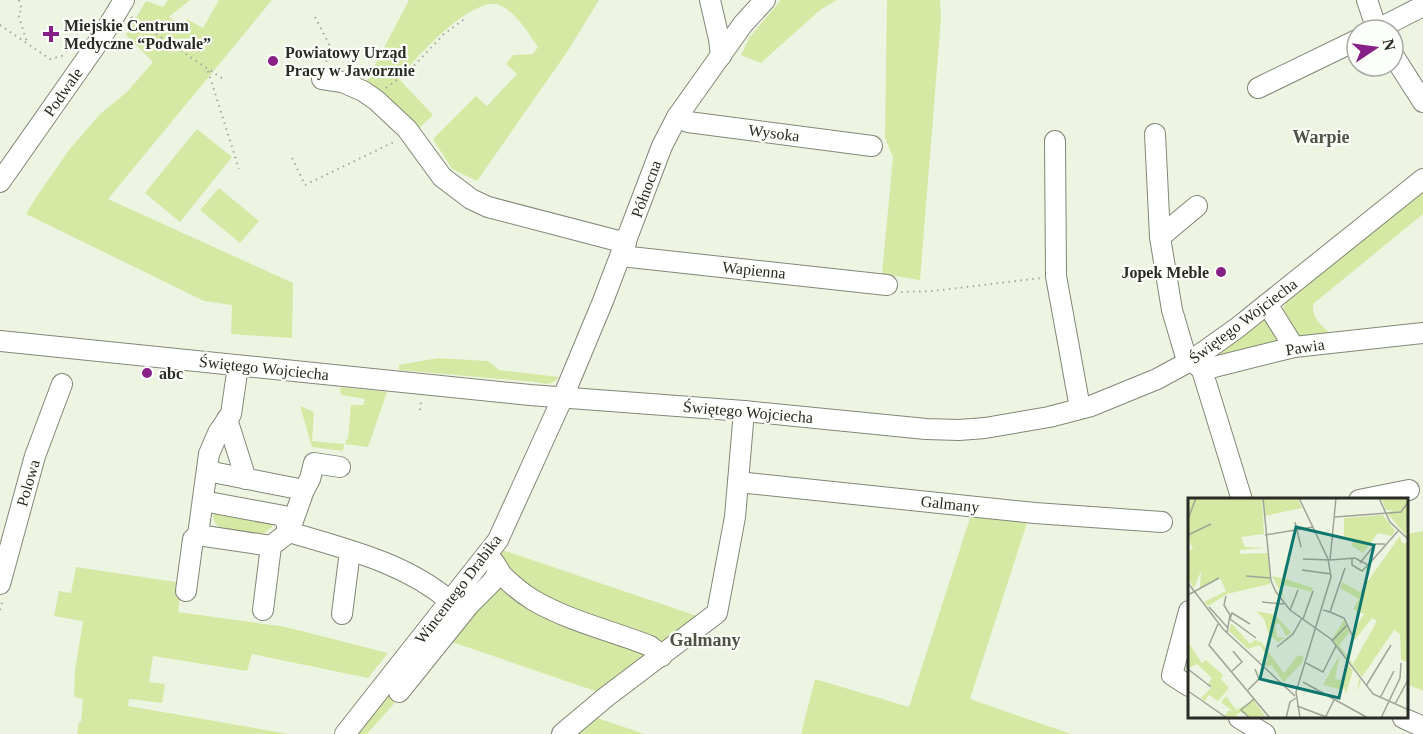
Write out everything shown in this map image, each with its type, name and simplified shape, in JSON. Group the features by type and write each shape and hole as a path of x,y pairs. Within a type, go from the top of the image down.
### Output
{"street":[{"name":"Podwale","path":"0,182 94,48 124,0"},
{"name":"Północna","path":"563,397 662,146 677,117 743,24 765,0"},
{"path":"1367,0 1372,18"},
{"path":"716,4 721,56"},
{"path":"1400,18 1423,6"},
{"path":"1258,88 1345,45"},
{"path":"1405,74 1423,102"},
{"name":"Wapienna","path":"322,80 342,82 363,91 376,100 407,129 442,177 471,199 488,207 623,249 887,285"},
{"name":"Wysoka","path":"677,117 688,122 872,146"},
{"path":"1155,134 1160,237 1172,310 1185,354 1197,365 1241,498"},
{"path":"1055,141 1056,276 1080,408"},
{"name":"Świętego Wojciecha","path":"0,341 563,397 744,411 926,429 959,430 1014,424 1080,408 1197,365 1221,340 1423,179"},
{"path":"1160,237 1197,206"},
{"path":"1268,304 1294,347"},
{"name":"Pawia","path":"1197,365 1294,347 1423,333"},
{"path":"186,591 193,539 198,535 209,454 218,433 231,414 238,366"},
{"name":"Polowa","path":"0,584 35,456 62,384"},
{"name":"Wincentego Drabika","path":"345,734 498,540 563,397"},
{"path":"562,734 606,697 717,613 735,517 744,411"},
{"path":"227,419 246,479"},
{"path":"263,610 271,546 289,532 304,489 310,480 314,463 340,467"},
{"path":"207,471 304,489"},
{"name":"Galmany","path":"738,482 1035,513 1162,522"},
{"path":"1369,498 1409,490"},
{"path":"203,501 284,516 289,532"},
{"path":"289,532 388,562 450,601"},
{"path":"198,535 271,546"},
{"path":"342,614 351,551"},
{"path":"486,556 494,561 499,571 512,585 532,599 563,615 651,646 662,656"},
{"path":"399,692 499,571"},
{"path":"1187,630 1172,675 1188,685"},
{"path":"1242,719 1265,734"},
{"path":"1407,719 1423,727"}],"path":[{"path":"19,0 22,10 18,14 27,43"},
{"path":"315,17 331,48 322,80"},
{"path":"381,91 402,78 443,35 467,17"},
{"path":"135,20 223,79"},
{"path":"0,25 50,59 62,56"},
{"path":"207,70 239,168"},
{"path":"887,285 887,291 910,293 1056,276"}],"green space":[{"path":"168,0 190,0 169,17 181,25 187,19 203,28 219,0 272,0 108,199 293,283 292,338 231,334 232,305 204,301 26,214 69,150 100,114 127,92 153,62 126,35 146,1 163,7"},
{"path":"409,0 599,0 567,52 477,181 452,169 433,139 476,96 487,106 517,74 506,64 513,55 533,54 538,47 515,16 497,4 485,5 457,20 429,45 399,79 433,115 416,131 394,104 366,82"},
{"path":"781,0 837,0 820,10 761,63 741,55 749,38"},
{"path":"887,0 940,0 941,18 920,280 882,274 893,157 885,138"},
{"path":"197,129 232,157 180,222 145,193"},
{"path":"219,188 259,221 240,243 200,210"},
{"path":"1423,188 1423,214 1313,304 1316,318 1331,334 1299,337 1282,312 1288,297"},
{"path":"1266,320 1276,335 1274,345 1212,358 1212,355 1258,321"},
{"path":"438,358 488,361 499,370 559,377 547,384 399,370 399,365"},
{"path":"340,387 387,392 368,447 345,444 348,439 351,405 363,405 365,399 341,395"},
{"path":"300,406 314,412 312,441 344,444 343,451 312,447"},
{"path":"220,511 271,521 272,527 262,535 225,530 219,527 213,516"},
{"path":"971,515 1027,523 970,699 1071,734 801,734 815,679 909,707"},
{"path":"1423,531 1423,691 1408,685 1408,534"},
{"path":"500,549 700,617 660,650 513,582 499,555"},
{"path":"486,565 494,568 399,698 367,734 350,734"},
{"path":"76,567 182,583 178,612 286,627 388,653 368,678 252,654 247,671 153,656 149,682 165,684 162,703 129,699 128,706 289,734 77,734 79,722 81,722 83,699 74,697 75,670 83,621 54,616 59,591 71,593"},
{"path":"494,583 650,654 604,694 449,641"},
{"path":"594,717 645,734 572,734"}],"place":[{"name":"Miejskie Centrum Medyczne “Podwale”","path":"51,34"},
{"name":"Powiatowy Urząd Pracy w Jaworznie","path":"273,61"},
{"name":"Jopek Meble","path":"1221,272"},
{"name":"abc","path":"147,373"}],"district":[{"name":"Warpie","path":"1321,137"},
{"name":"Galmany","path":"705,640"}]}
